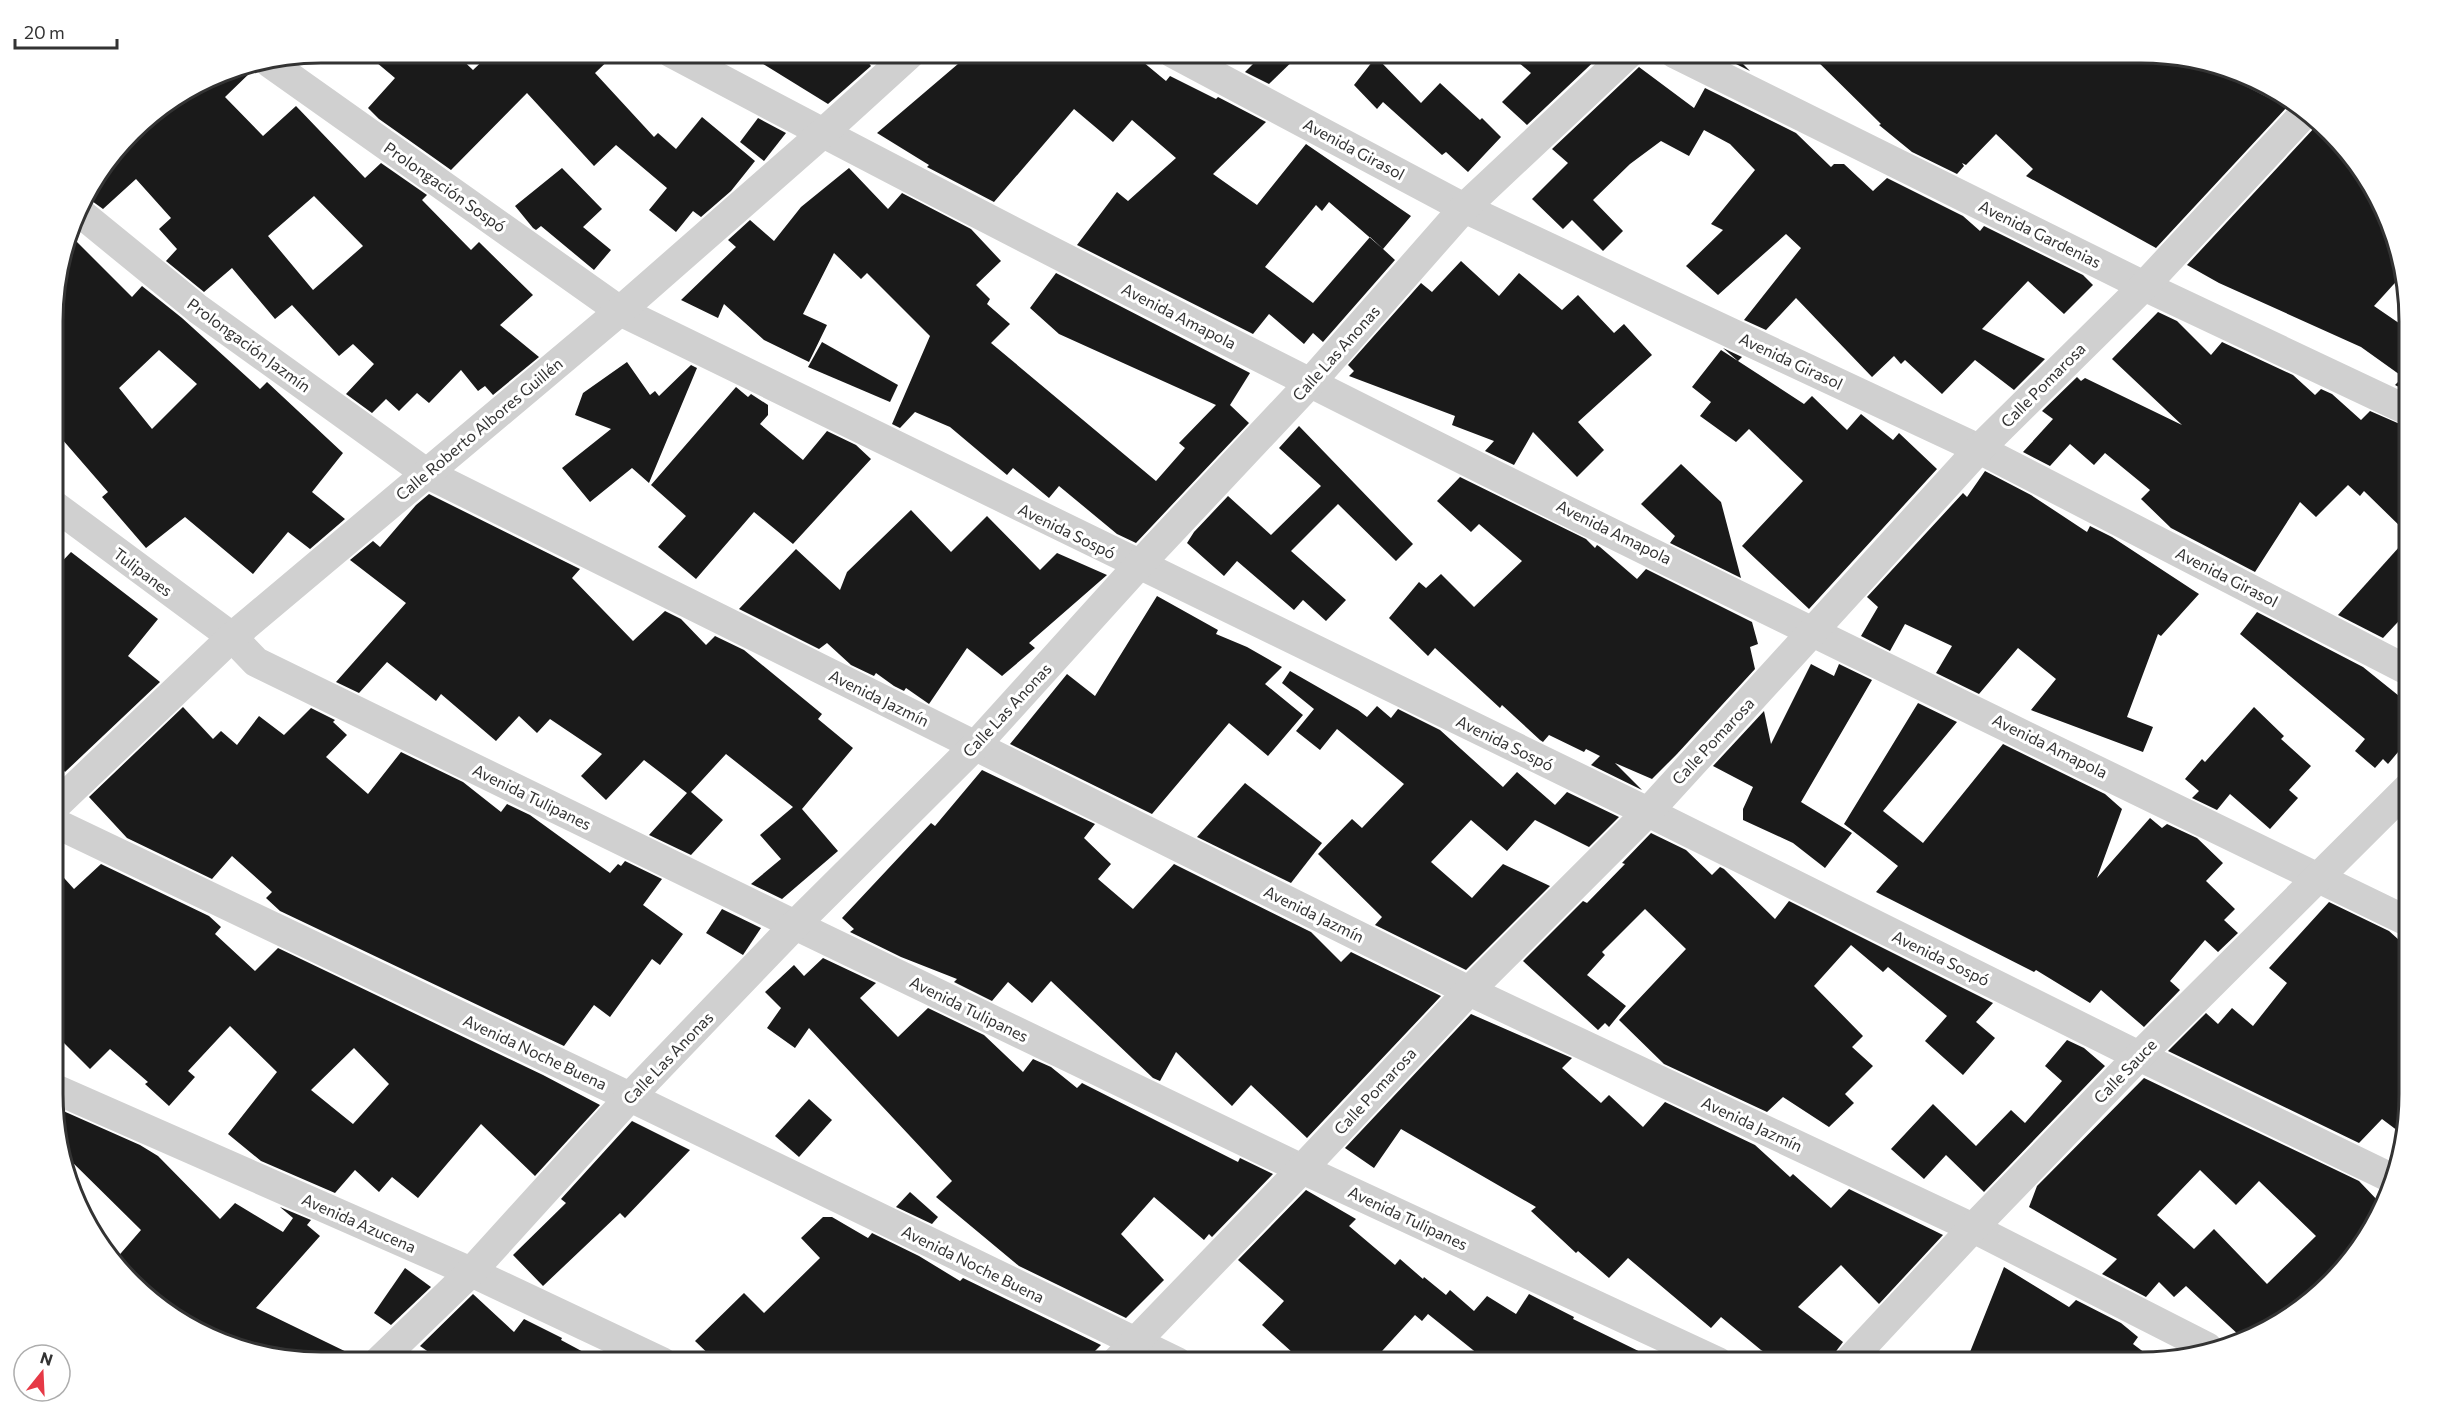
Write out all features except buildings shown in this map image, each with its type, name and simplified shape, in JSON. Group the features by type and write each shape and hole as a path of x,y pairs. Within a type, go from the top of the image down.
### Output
{"street":[{"name":"Avenida Amapola","path":"693,63 823,133 1310,383 2399,917"},
{"name":"Calle Roberto Albores Guillén","path":"63,798 232,637 620,311 823,133 898,63"},
{"name":"Avenida Girasol","path":"1194,63 1464,208 1979,449 2399,666"},
{"name":"Calle Las Anonas","path":"388,1352 471,1272 630,1097 795,925 975,746 1138,566 1310,383 1464,208 1617,63"},
{"name":"Avenida Gardenias","path":"1696,63 2144,286 2399,406"},
{"name":"Prolongación Sospó","path":"276,67 620,311"},
{"name":"Calle Pomarosa","path":"1127,1352 1469,991 1648,813 1979,449 2144,286 2300,118"},
{"name":"Prolongación Jazmín","path":"85,217 198,309 426,473"},
{"name":"Avenida Sospó","path":"620,311 1138,566 1648,813 2139,1056 2386,1174"},
{"name":"Avenida Jazmín","path":"426,473 1469,991 1973,1228 2202,1344"},
{"name":"Tulipanes","path":"63,512 232,637"},
{"name":"Avenida Tulipanes","path":"232,637 256,662 1302,1169 1696,1352"},
{"name":"Calle Sauce","path":"1857,1352 2139,1056 2399,797"},
{"name":"Avenida Noche Buena","path":"63,827 630,1097 1124,1352"},
{"name":"Avenida Azucena","path":"63,1093 471,1272 641,1352"}]}
